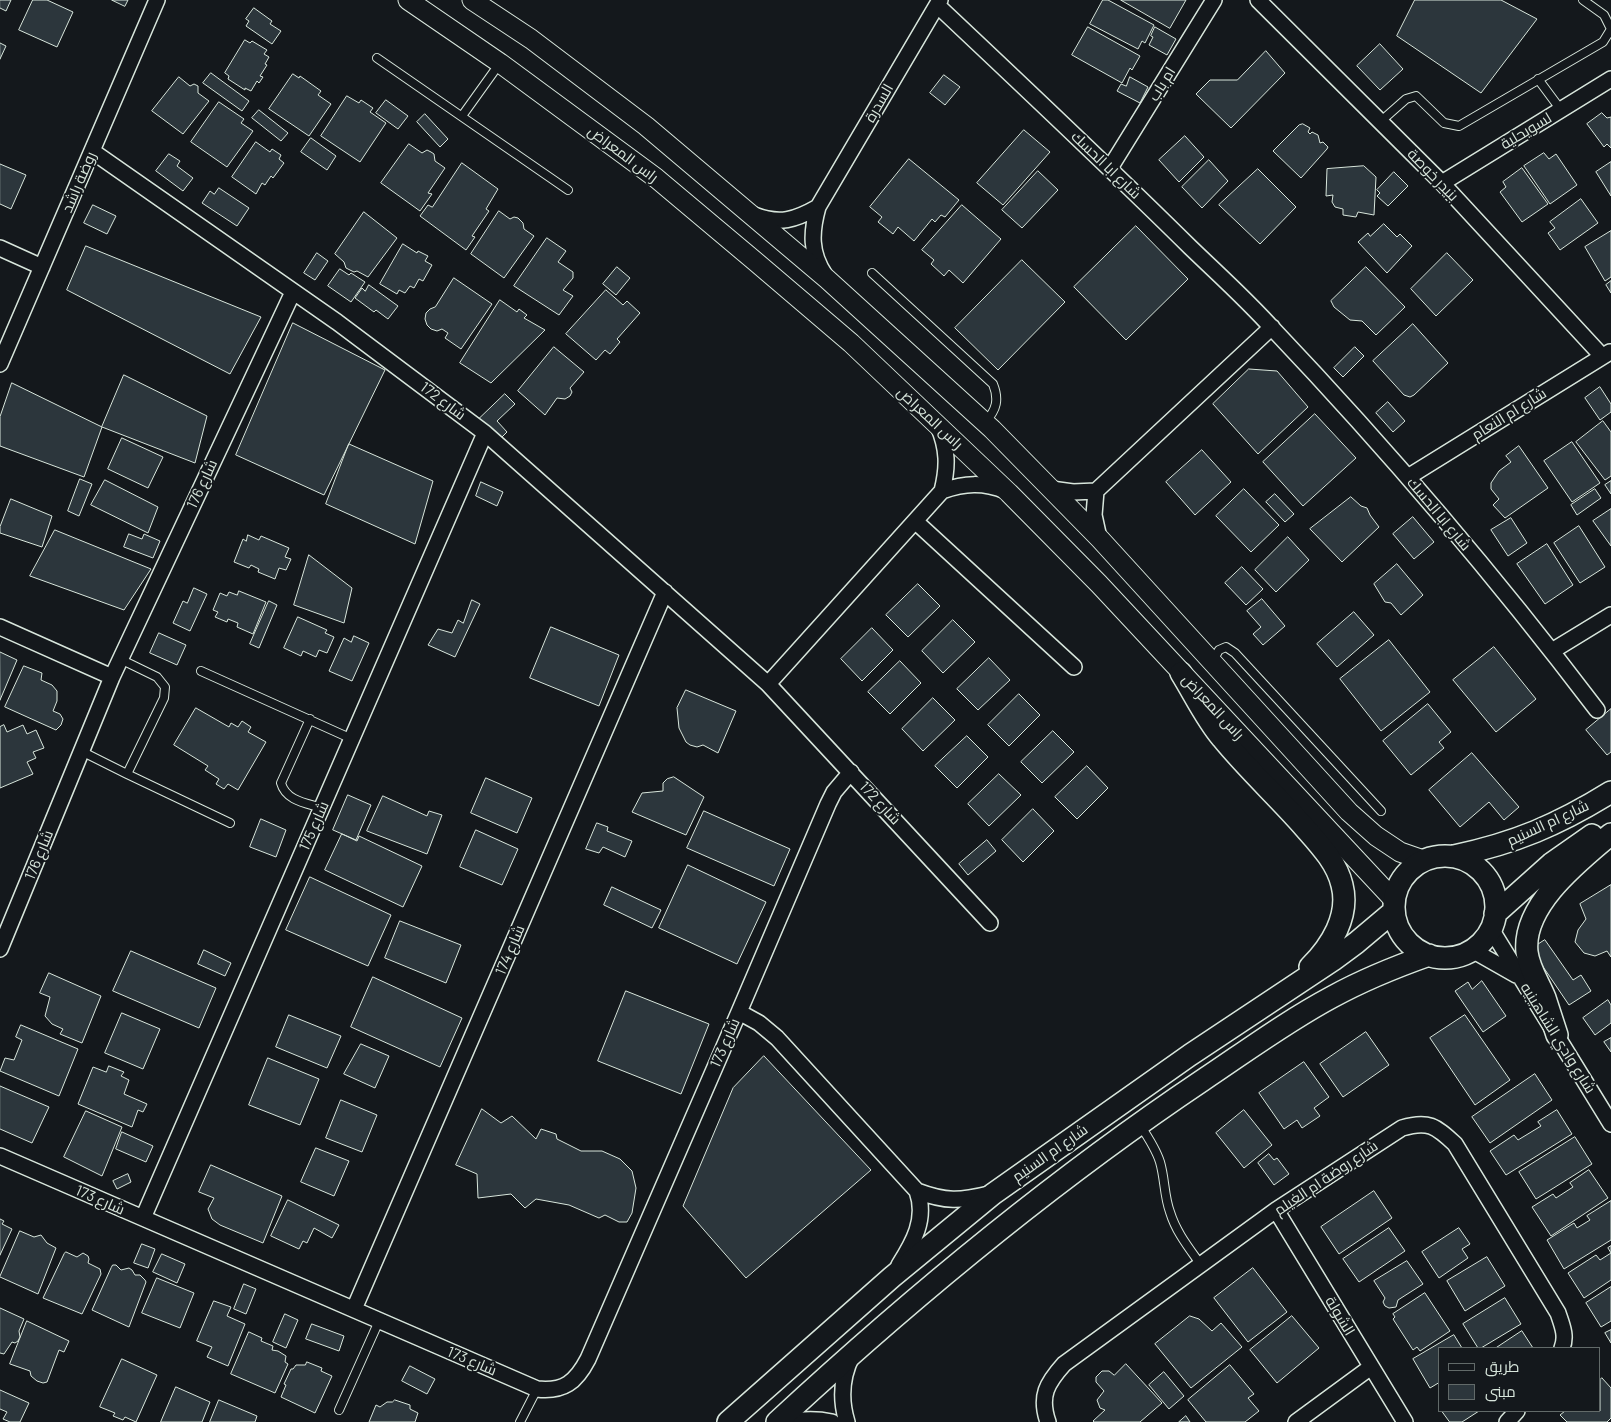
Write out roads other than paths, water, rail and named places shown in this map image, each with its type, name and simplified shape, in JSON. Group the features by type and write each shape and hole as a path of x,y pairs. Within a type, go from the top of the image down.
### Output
{"main road":[{"path":"1181,674 1221,737 1314,838 1333,862 1340,877 1344,903 1341,922 1332,940 1320,958 1280,996"},
{"name":"شارع ام السنيم","path":"1454,856 1493,848 1523,838 1555,824 1611,792"},
{"name":"شارع ام السنيم","path":"1493,922 1552,863 1611,823"},
{"path":"1557,1035 1529,961 1527,938 1530,925 1537,910 1562,879 1611,834"},
{"path":"1438,856 1454,856 1469,862 1481,871 1490,884 1495,899 1493,922 1483,941 1472,950 1458,956 1443,958 1428,955 1415,948 1405,938 1397,925 1394,905 1397,887 1412,867 1423,860 1438,856"},
{"name":"شارع ام السنيم","path":"728,1422 892,1277 993,1194 1190,1054 1280,996 1356,943 1394,905"},
{"name":"شارع ام السنيم","path":"777,1422 855,1350 983,1242 1077,1168 1139,1124 1312,1009 1392,968 1428,955"}],"street":[{"name":"روضة راشد","path":"0,364 157,0"},
{"name":"راس المعراض","path":"408,0 500,63 656,178 851,343 1009,493 1099,584 1394,905"},
{"name":"راس المعراض","path":"472,0 531,39 646,126 827,279 984,422 1051,489 1100,539 1350,812 1376,836 1400,852 1423,860"},
{"name":"ام باب","path":"1110,168 1214,0"},
{"name":"بنيدر خوصة","path":"1258,0 1442,182 1607,354"},
{"name":"شارع ابا الحسك","path":"938,3 1272,327 1408,477 1552,650 1597,710"},
{"name":"السدرة","path":"827,279 819,266 812,238 818,207 938,3"},
{"name":"لسويحلية","path":"1442,182 1611,79"},
{"name":"شارع 172","path":"92,151 337,322 485,433 768,684 852,772 990,923"},
{"path":"751,214 768,220 785,221 802,216 818,207"},
{"path":"0,248 42,267"},
{"name":"شارع 176","path":"0,949 120,659 293,292"},
{"path":"1051,489 1073,492 1096,491 1272,327"},
{"name":"شارع ام النعام","path":"1408,477 1607,354"},
{"path":"768,684 942,491 947,473 947,455 943,438 936,423"},
{"name":"شارع 175","path":"143,1218 485,433"},
{"path":"942,491 958,485 976,484 993,486 1009,493"},
{"path":"1096,491 1094,516 1100,539"},
{"path":"915,521 1074,667"},
{"name":"شارع 174","path":"354,1309 665,592"},
{"path":"1552,650 1611,615"},
{"path":"0,627 112,677"},
{"name":"شارع 173","path":"0,1156 537,1389 558,1389 577,1378 583,1369 828,804 834,792 852,772"},
{"name":"شارع وادي الشاهينيه","path":"1493,922 1520,977 1611,1124"},
{"name":"شارع وادي الشاهينيه","path":"1472,950 1520,977"},
{"name":"شارع 173","path":"739,1012 759,1023 777,1038 917,1191 945,1200 993,1194"},
{"name":"شارع روضة ام الغيلم","path":"1048,1422 1043,1400 1050,1380 1064,1364 1276,1210 1402,1128 1416,1124 1429,1124 1442,1132 1455,1144 1558,1313 1563,1329 1562,1347"},
{"path":"892,1277 918,1230 921,1208 917,1191"},
{"name":"الشولة","path":"1276,1210 1405,1422"},
{"path":"847,1422 843,1408 842,1387 847,1367 855,1350"},
{"path":"1296,1422 1371,1367"},
{"path":"788,1422 802,1419 818,1419 832,1422"}],"lane":[{"path":"1380,122 1406,99 1416,96 1444,123 1459,126 1602,42 1610,29 1604,15 1583,0"},
{"path":"377,58 568,190"},
{"path":"462,116 500,63"},
{"path":"1538,80 1561,110"},
{"path":"872,273 993,384 997,400 995,409 984,422"},
{"path":"1212,662 1219,650 1226,647 1235,653 1381,811"},
{"path":"120,659 157,677 165,687 164,698 127,774"},
{"path":"201,671 352,738"},
{"path":"310,720 281,783 283,790 289,797 322,808"},
{"path":"81,751 230,823"},
{"path":"1139,1124 1150,1140 1160,1162 1166,1198 1173,1220 1201,1264"},
{"path":"339,1410 379,1321"},
{"path":"520,1422 537,1389"}]}
